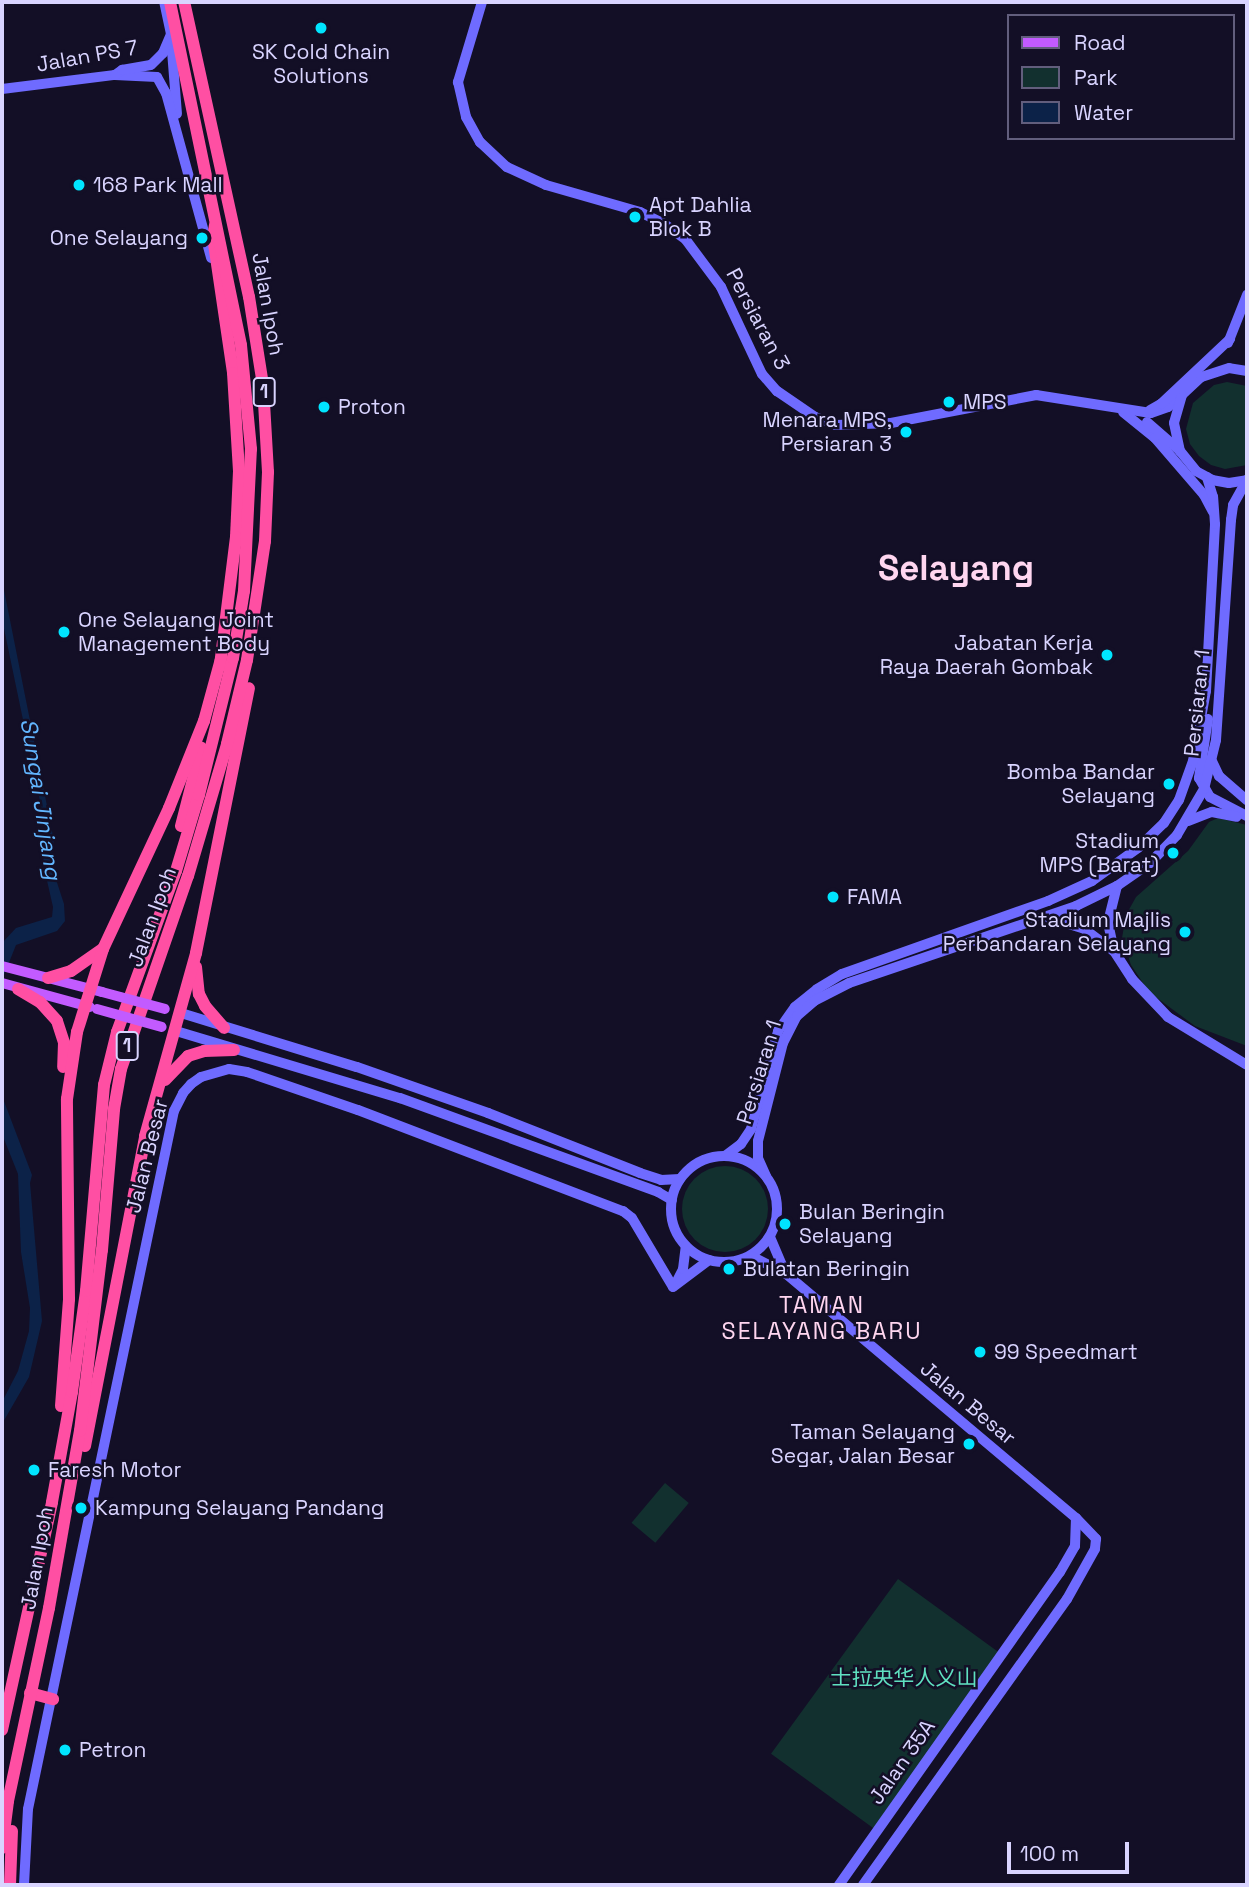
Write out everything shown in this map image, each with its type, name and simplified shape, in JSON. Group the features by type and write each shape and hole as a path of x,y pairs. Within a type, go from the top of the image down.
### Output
{"highway":[{"name":"Jalan Ipoh","path":"2,1730 63,1448 83,1316 104,1085 115,1040 176,871 199,794 233,658 244,591 250,509 248,411 241,345 170,2"},
{"name":"Jalan Ipoh","path":"2,1848 21,1730 56,1565 92,1341 114,1109 121,1069 188,876 227,744 247,660 265,541 268,472 263,385 249,297 184,2"},
{"path":"135,979 181,827 221,659 239,485 233,373 213,237 216,215"},
{"path":"56,1565 88,1433 145,1136 196,953 248,692 259,617 265,541"},
{"path":"35,1584 66,1357 67,1099 72,1059 96,991 103,949 190,757 204,721 221,659"},
{"path":"48,978 71,971 103,949"},
{"path":"196,953 199,994 209,1011 225,1028"},
{"path":"18,989 48,1009 60,1026 64,1043 63,1074 67,1099"},
{"path":"158,1093 169,1074 188,1056 204,1051 234,1050"},
{"path":"30,1693 53,1699"},
{"path":"10,1885 21,1730"}],"main road":[{"path":"2,966 181,1013"},
{"path":"2,983 176,1031"}],"street":[{"path":"164,2 171,34 178,132"},
{"name":"Persiaran 3","path":"482,2 458,82 466,117 480,142 507,167 546,186 640,212 663,223 686,240 721,287 762,374 777,391 815,417 836,425 891,423 1036,395 1143,414"},
{"name":"Jalan PS 7","path":"2,89 115,75 121,70 156,61 171,34"},
{"path":"115,75 157,76 166,93 225,309"},
{"path":"1143,414 1159,412 1182,396 1215,363 1230,339 1247,295"},
{"path":"1143,414 1161,404 1230,339"},
{"path":"1201,376 1229,368 1247,371"},
{"path":"1180,451 1174,423 1182,396"},
{"path":"1119,410 1155,438 1204,495 1215,516"},
{"path":"1132,412 1180,451 1196,471 1229,483 1247,480"},
{"name":"Persiaran 1","path":"724,1156 741,1144 751,1129 778,1031 795,1007 817,989 842,974 1048,901 1083,885 1111,869 1164,823 1179,800 1196,748 1206,691 1215,516 1207,477"},
{"name":"Persiaran 1","path":"766,1176 758,1158 758,1140 783,1044 797,1016 814,1001 841,986 1045,917 1117,886 1157,855 1185,823 1204,789 1216,740 1233,505 1247,480"},
{"path":"1233,505 1247,492"},
{"path":"1206,691 1208,722 1199,772 1204,789 1210,797 1247,818"},
{"path":"1212,760 1219,776 1247,800"},
{"path":"1185,823 1212,812 1247,818"},
{"path":"1145,841 1157,855"},
{"path":"1114,951 1108,922 1117,886"},
{"path":"1045,917 1083,928 1114,951 1132,979 1168,1017 1247,1065"},
{"path":"181,1013 357,1067 650,1177 680,1179"},
{"path":"176,1031 400,1098 658,1192 672,1200"},
{"name":"Jalan Besar","path":"24,1885 29,1809 174,1111 183,1093 201,1077 229,1069 247,1072 369,1114 624,1211 632,1217 673,1287"},
{"path":"724,1156 754,1165 766,1176 777,1201 777,1213 770,1237 751,1256 729,1262 709,1260 686,1246 673,1225 672,1200 680,1179 692,1167 707,1159 724,1156"},
{"name":"Jalan Besar","path":"770,1237 785,1273"},
{"path":"673,1287 683,1269 686,1246"},
{"name":"Jalan Besar","path":"751,1256 785,1273 1094,1534"},
{"path":"673,1287 709,1260"},
{"name":"Jalan 35A","path":"839,1885 1060,1572 1075,1546 1076,1518"},
{"name":"Jalan 35A","path":"863,1885 1067,1599 1095,1549 1094,1534"}],"green space":[{"path":"1227,382 1247,386 1247,465 1225,469 1211,465 1199,456 1190,444 1186,429 1193,403 1214,385"},
{"name":"Stadium Majlis Perbandaran Selayang","path":"1218,818 1247,825 1247,1046 1195,1026 1149,992 1131,965 1122,938 1126,915 1136,897 1188,851 1209,822"},
{"path":"725,1166 742,1169 756,1178 765,1192 768,1209 765,1226 756,1240 742,1249 725,1252 708,1249 694,1240 685,1226 682,1209 685,1192 694,1178 708,1169"},
{"path":"665,1483 689,1503 655,1543 632,1523"},
{"name":"士拉央华人义山","path":"898,1579 1001,1654 874,1828 771,1754"}],"water":[{"name":"Sungai Jinjang","path":"2,580 54,841 50,861 64,904 65,921 57,931 16,945 2,980 2,943 16,928 52,917 53,907 43,863 47,835 2,619"},
{"path":"2,1096 32,1175 30,1183 42,1321 29,1377 2,1424 2,1402 18,1371 29,1331 30,1308 21,1252 18,1174 2,1134"}],"place":[{"name":"SK Cold Chain Solutions","path":"321,28"},
{"name":"168 Park Mall","path":"79,185"},
{"name":"Apt Dahlia Blok B","path":"635,217"},
{"name":"One Selayang","path":"202,238"},
{"name":"MPS","path":"949,402"},
{"name":"Proton","path":"324,407"},
{"name":"Menara MPS, Persiaran 3","path":"906,432"},
{"name":"One Selayang Joint Management Body","path":"64,632"},
{"name":"Jabatan Kerja Raya Daerah Gombak","path":"1107,655"},
{"name":"Bomba Bandar Selayang","path":"1169,784"},
{"name":"Stadium MPS (Barat)","path":"1173,853"},
{"name":"FAMA","path":"833,897"},
{"name":"Stadium Majlis Perbandaran Selayang","path":"1185,932"},
{"name":"Bulan Beringin Selayang","path":"785,1224"},
{"name":"Bulatan Beringin","path":"729,1269"},
{"name":"99 Speedmart","path":"980,1352"},
{"name":"Taman Selayang Segar, Jalan Besar","path":"969,1444"},
{"name":"Faresh Motor","path":"34,1470"},
{"name":"Kampung Selayang Pandang","path":"81,1508"},
{"name":"Petron","path":"65,1750"}],"district":[{"name":"Selayang","path":"956,568"},
{"name":"TAMAN SELAYANG BARU","path":"822,1318"}]}
